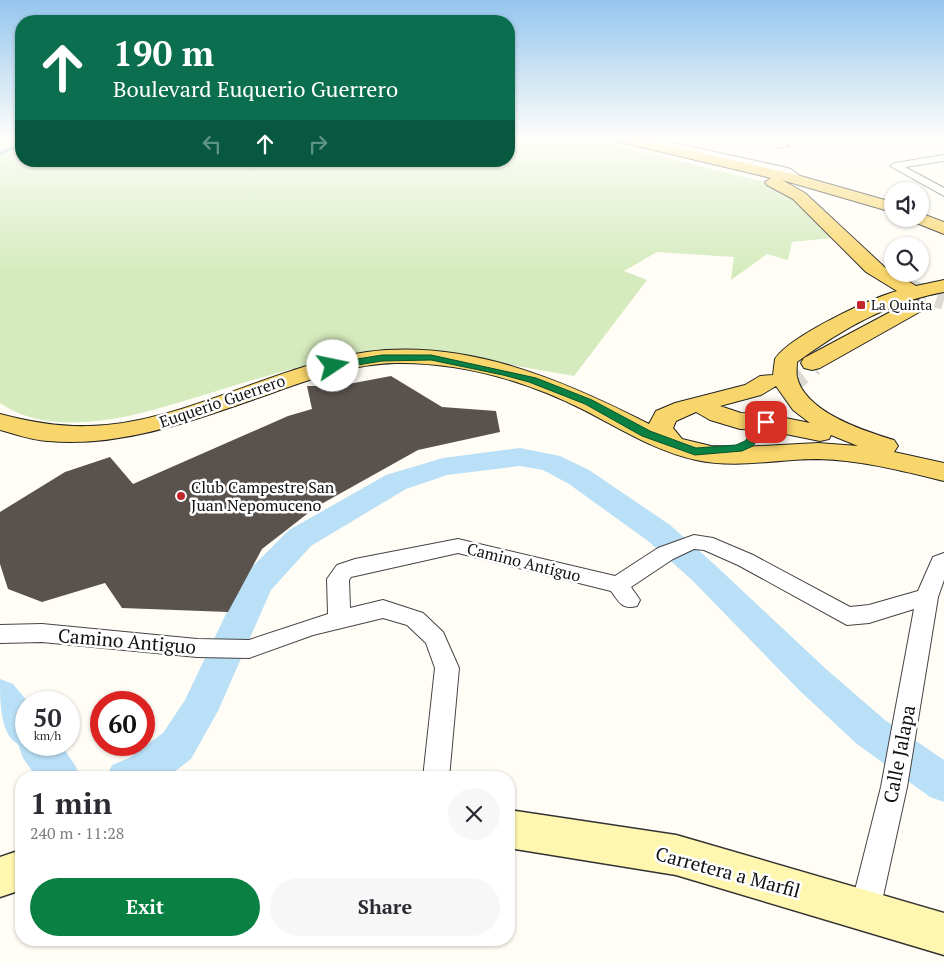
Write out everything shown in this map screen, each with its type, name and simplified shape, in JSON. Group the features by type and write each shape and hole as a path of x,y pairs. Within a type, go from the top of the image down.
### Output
{"main road":[{"path":"775,183 791,190 806,202 848,246 873,268 908,289"},
{"path":"811,183 884,205"},
{"path":"929,222 944,229"},
{"path":"944,287 870,319 806,361 862,337 900,313 944,295"},
{"path":"944,287 906,293 860,314 803,346 786,359 783,370 792,393 800,403 827,424 873,443 944,463"},
{"name":"Euquerio Guerrero","path":"0,422 26,431 59,434 128,430 167,421 300,374 333,366 386,357 431,357 533,380 588,402 646,434 683,448"},
{"path":"884,459 820,433 795,418 772,398 754,390 672,412 662,421 660,428 663,434 683,448 741,456 816,451 884,459 944,472"},
{"path":"700,405 719,415 740,421 772,398"},
{"path":"683,448 738,448 749,444 772,398"},
{"name":"Carretera a Marfil","path":"515,830 676,855 944,934"},
{"path":"0,877 15,872"}],"street":[{"path":"926,183 944,193"},
{"name":"Camino Antiguo","path":"338,620 338,579 344,571 355,566 458,546 624,592 655,560 694,541 724,548 847,616 869,614 928,596"},
{"name":"Calle Jalapa","path":"864,910 894,787 928,596 940,562 944,561"},
{"name":"Camino Antiguo","path":"0,634 42,633 197,648 249,649 310,627 383,609 415,618 435,638 447,668 437,771"}],"green space":[{"path":"0,183 766,183 800,204 831,238 792,242 788,260 767,254 731,280 734,257 657,252 624,271 647,280 574,376 429,351 391,351 315,363 129,416 96,421 46,421 14,411 0,403"}],"building":[{"name":"Club Campestre San Juan Nepomuceno","path":"391,376 442,407 496,411 500,432 418,450 316,507 262,549 228,612 122,608 105,583 42,602 8,589 0,564 0,512 65,472 110,457 133,484 288,416 312,409 307,386 338,386"}],"waterway":[{"path":"143,771 177,746 199,711 257,583 300,538 396,482 443,467 485,460 520,457 550,462 579,477 659,533 703,572 813,680 871,732 944,783"},
{"path":"0,695 15,715"},
{"path":"45,756 56,771"}],"tunnel":[{"path":"908,289 944,300"},
{"path":"780,388 812,363"}],"place":[{"name":"La Quinta","path":"861,305"},
{"name":"Club Campestre San Juan Nepomuceno","path":"181,496"}],"route":[{"path":"333,366 367,359 396,357 431,357 465,363 533,380 562,391 588,402 646,434 674,446 695,452 727,451 749,444 766,422"}]}
